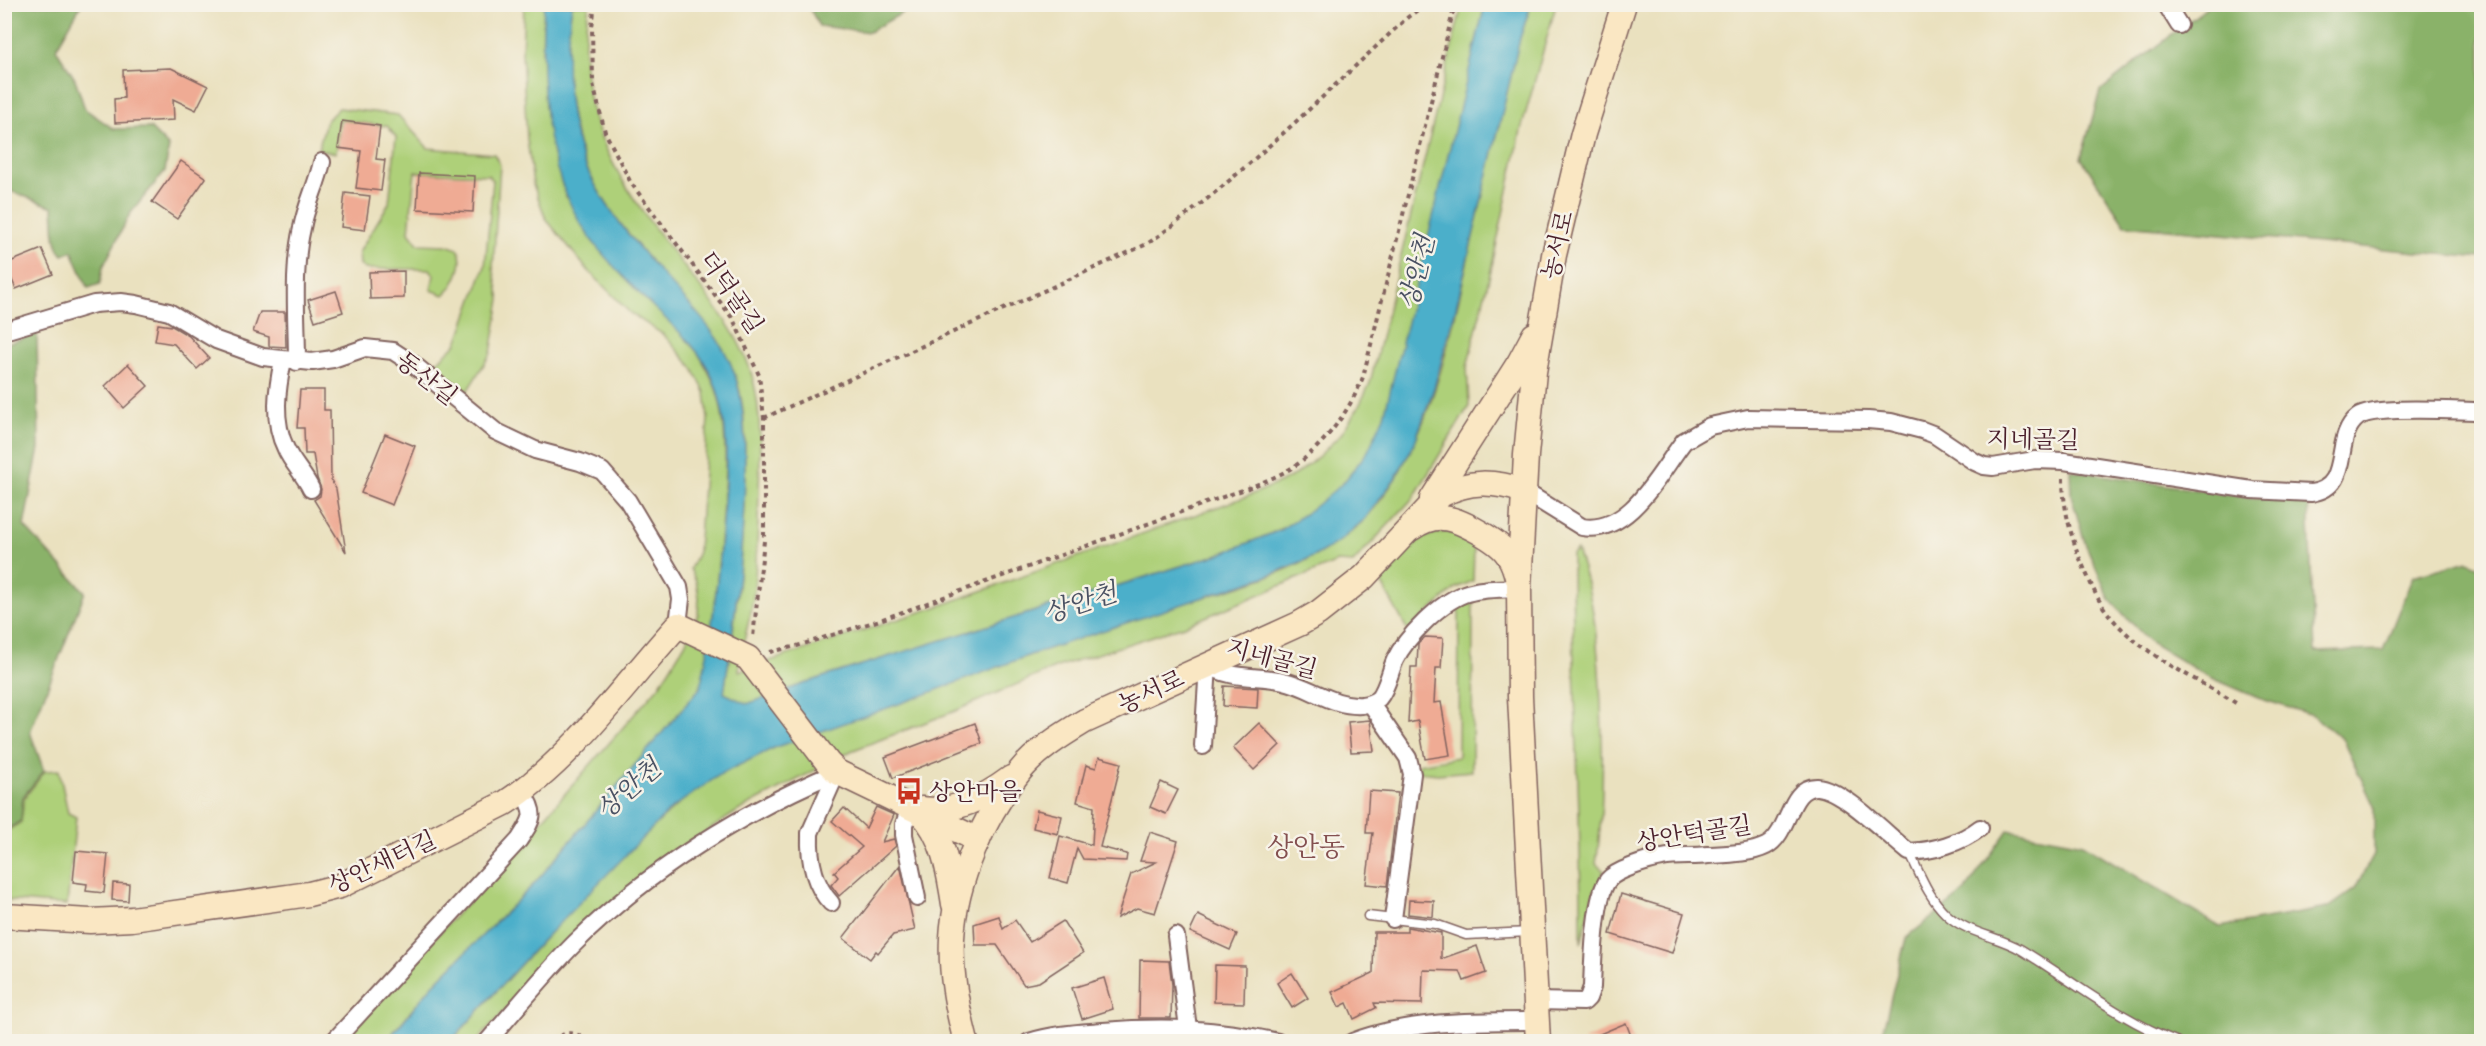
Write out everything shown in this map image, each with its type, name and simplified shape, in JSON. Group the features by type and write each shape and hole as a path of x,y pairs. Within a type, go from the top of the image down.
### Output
{"street":[{"name":"농서로","path":"1536,1021 1520,697 1519,588 1534,372 1554,255 1584,134 1624,4"},
{"path":"2166,4 2179,25"},
{"path":"311,489 286,451 278,421 278,387 290,361 298,252 302,228 317,185 322,162"},
{"name":"동산길","path":"4,331 94,304 136,304 169,312 236,349 290,361 324,361 365,348 393,351 413,364 495,431 535,450 580,462 602,471 628,501 674,577 681,598 684,627"},
{"path":"1424,512 1529,346 1544,310"},
{"name":"지네골길","path":"1524,491 1582,527 1593,529 1605,527 1626,516 1636,506 1684,441 1694,433 1719,423 1749,418 1807,417 1891,422 1935,435 1984,466 2000,466 2035,460 2064,461 2252,490 2311,493 2321,492 2335,481 2352,423 2368,412 2481,411"},
{"name":"농서로","path":"966,1041 956,997 952,964 954,915 959,891 978,840 1020,771 1047,746 1085,721 1318,613 1364,577 1441,495 1456,487 1490,482 1524,491"},
{"path":"1393,919 1412,774 1408,758 1371,704 1383,692 1396,657 1414,632 1432,616 1463,594 1519,588 1513,563 1502,548 1460,523 1443,518 1433,518 1414,526 1405,533"},
{"path":"684,627 748,659 833,767 978,840"},
{"name":"상안새터길","path":"4,916 72,921 132,919 309,894 340,885 505,803 522,792 558,760 684,627"},
{"path":"1203,746 1209,665"},
{"name":"지네골길","path":"1209,665 1224,674 1286,681 1340,703 1371,704"},
{"path":"831,903 821,892 816,881 809,844 810,833 833,767"},
{"path":"487,1041 574,943 650,879 686,852 806,785 833,767"},
{"path":"914,807 940,810 963,805 990,793 1020,771"},
{"name":"상안턱골길","path":"1352,1041 1388,1030 1420,1025 1536,1021 1573,1002 1584,1002 1592,987 1598,910 1602,890 1613,874 1655,859 1714,855 1765,846 1774,841 1781,832 1798,794 1805,789 1819,787 1833,792 1856,807 1909,852"},
{"path":"333,1041 519,840 532,818 532,808 522,792"},
{"path":"914,807 904,824 904,835 917,898"},
{"path":"914,807 932,826 941,846 949,876 954,915"},
{"path":"1909,852 1942,847 1972,835 1980,828"},
{"path":"1176,936 1188,1028"},
{"path":"1029,1041 1077,1033 1188,1028 1206,1035 1278,1041"}],"lane":[{"path":"1909,852 1936,904 1948,916 1962,925 2018,948 2116,1012 2156,1033 2178,1041"},
{"path":"1368,916 1435,924 1466,935 1531,932"}],"path":[{"name":"더덕골길","path":"595,4 591,27 592,84 605,132 631,183 733,319 759,375 764,418 764,541 756,617 748,659"},
{"path":"764,418 1147,244 1198,208 1408,17 1426,4"},
{"path":"748,659 880,620 1248,488 1281,474 1299,463 1337,424 1354,400 1363,377 1455,4"},
{"path":"2064,461 2065,513 2075,546 2102,605 2122,628 2147,650 2239,705"},
{"path":"553,1041 569,1032 591,1041"}],"green space":[{"path":"4,5 81,5 56,49 75,79 85,109 114,129 150,128 169,147 165,171 130,214 103,267 100,284 88,288 72,251 63,255 59,250 55,238 53,207 5,189"},
{"path":"524,5 544,5 542,50 545,106 553,155 566,197 698,353 718,396 723,419 724,482 716,590 708,649 700,688 534,884 431,987 386,1041 339,1042 522,843 659,686 685,644 698,614 699,597 696,581 690,569 698,552 708,419 705,392 692,367 664,335 630,313 586,268 546,219 533,184 527,139 522,53"},
{"path":"572,5 589,5 585,47 587,85 595,120 608,153 625,185 646,216 728,325 743,351 753,379 760,435 757,546 753,600 739,671 942,605 1248,496 1298,473 1319,456 1341,434 1358,408 1370,383 1462,5 1485,5 1395,378 1373,444 1360,464 1317,507 1291,524 1223,553 826,676 747,704 724,693 736,609 743,525 745,443 740,394 733,370 718,342 700,317 616,218 590,175 578,143 570,104 567,64"},
{"path":"808,5 916,5 869,32 819,26"},
{"path":"1531,5 1556,5 1521,130 1491,270 1467,367 1469,406 1414,497 1353,563 1337,562 1184,626 1057,667 955,711 851,751 738,811 684,846 570,940 477,1041 451,1042 555,927 643,837 680,803 722,773 761,753 823,729 1121,623 1238,587 1294,566 1321,553 1365,519 1388,490 1408,457 1437,384 1520,38"},
{"path":"2210,5 2481,5 2481,258 2125,225 2081,158 2100,91"},
{"path":"339,108 398,115 428,148 494,154 500,165 493,268 500,299 491,353 466,393 439,374 436,363 457,343 485,266 493,181 488,175 415,172 409,232 418,244 446,245 458,249 460,255 458,274 444,295 431,290 434,275 430,269 365,269 360,265 359,252 389,203 396,137 387,126 340,120 336,153 318,150 326,121"},
{"path":"37,334 39,448 24,526 85,592 30,732 44,771 23,797 21,821 5,831 5,344"},
{"path":"2070,470 2250,498 2308,500 2315,652 2383,650 2413,576 2468,561 2481,567 2481,1041 1880,1042 1906,938 1964,892 2008,830 2083,844 2220,927 2328,908 2355,889 2374,854 2374,806 2343,740 2312,715 2258,698 2205,675 2150,642 2110,600 2085,543 2071,495"},
{"path":"1445,532 1461,534 1474,548 1473,581 1456,588 1408,631 1381,582 1401,557 1416,543 1434,534"},
{"path":"1577,550 1592,607 1597,645 1601,704 1602,804 1596,864 1604,871 1593,895 1581,944 1572,603 1572,554"},
{"path":"1473,602 1472,771 1438,774 1419,772 1418,764 1458,757 1459,607"},
{"path":"59,770 68,813 76,817 67,905 5,900 5,832 21,822 24,798 45,771"},
{"path":"1453,1034 1485,1034 1490,1041 1453,1041"}],"water":[{"name":"상안천","path":"544,5 572,5 567,64 570,104 578,143 591,177 627,233 711,331 728,357 738,384 744,434 743,527 724,693 747,704 826,676 1223,553 1280,530 1312,509 1344,482 1368,451 1384,416 1485,5 1531,5 1520,38 1456,308 1435,385 1415,442 1395,479 1365,519 1340,541 1315,556 1270,575 1030,655 774,748 721,774 671,809 540,943 451,1041 386,1042 431,987 534,884 700,688 711,631 726,477 725,436 719,397 707,366 699,354 604,256 586,232 571,206 552,151 547,122 543,63"}],"building":[{"path":"171,68 208,86 196,110 173,99 174,120 115,123 114,99 124,98 123,70"},
{"path":"342,121 380,126 376,159 385,160 381,191 356,188 361,151 338,148"},
{"path":"181,161 206,178 177,219 152,202"},
{"path":"419,173 475,176 473,212 417,209"},
{"path":"345,193 370,196 365,230 341,227"},
{"path":"42,249 53,274 16,289 5,264"},
{"path":"404,271 404,298 370,299 369,272"},
{"path":"336,291 343,312 315,321 308,300"},
{"path":"260,312 285,312 286,347 269,346 269,337 253,332"},
{"path":"158,324 172,326 189,336 209,358 197,369 174,344 155,341"},
{"path":"128,364 148,386 124,408 105,386"},
{"path":"300,390 324,390 324,410 330,410 331,480 336,489 346,552 314,500 320,496 321,489 313,454 305,454 304,428 297,428"},
{"path":"385,434 415,446 392,505 361,493"},
{"path":"1425,637 1443,638 1441,668 1436,668 1434,703 1441,702 1450,755 1425,759 1418,721 1408,723 1411,667 1417,667 1418,644"},
{"path":"1224,686 1258,688 1257,708 1223,706"},
{"path":"1370,720 1374,751 1351,752 1348,722"},
{"path":"975,723 982,743 893,778 885,757"},
{"path":"1259,723 1280,745 1254,770 1233,748"},
{"path":"1099,757 1121,763 1100,847 1127,854 1126,861 1083,859 1077,848 1068,883 1050,878 1060,836 1092,845 1094,807 1077,802 1086,765 1096,768"},
{"path":"1161,782 1178,790 1166,814 1150,807"},
{"path":"1369,791 1398,793 1387,886 1366,884 1373,833 1366,833"},
{"path":"876,807 894,815 882,842 894,839 896,846 839,896 831,885 838,877 834,872 862,847 832,821 844,808 866,828"},
{"path":"1037,810 1062,816 1058,834 1033,828"},
{"path":"1150,832 1178,841 1155,913 1137,908 1117,918 1131,874 1156,862 1140,861"},
{"path":"76,851 108,854 104,893 86,891 87,884 73,882"},
{"path":"900,865 915,930 893,935 870,959 843,938"},
{"path":"113,883 129,884 128,901 112,900"},
{"path":"1621,894 1684,913 1672,953 1610,934"},
{"path":"1409,900 1434,901 1433,917 1408,914"},
{"path":"1198,915 1237,934 1230,950 1190,932"},
{"path":"999,916 1003,929 1015,920 1030,942 1063,921 1083,953 1039,982 1024,985 997,945 975,945 974,924"},
{"path":"1407,927 1441,933 1441,959 1477,946 1486,973 1464,981 1460,971 1423,970 1422,1004 1374,1003 1376,1008 1354,1019 1347,1003 1339,1007 1332,992 1373,973 1374,932 1407,932"},
{"path":"1140,960 1169,961 1172,985 1171,1018 1139,1018"},
{"path":"1215,965 1245,966 1244,1003 1214,1002"},
{"path":"1292,973 1308,998 1292,1008 1277,983"},
{"path":"1104,978 1113,1009 1082,1019 1072,988"},
{"path":"1626,1023 1633,1041 1583,1041"}],"place":[{"name":"상안마을","path":"909,791"}],"district":[{"name":"상안동","path":"1306,846"}]}
